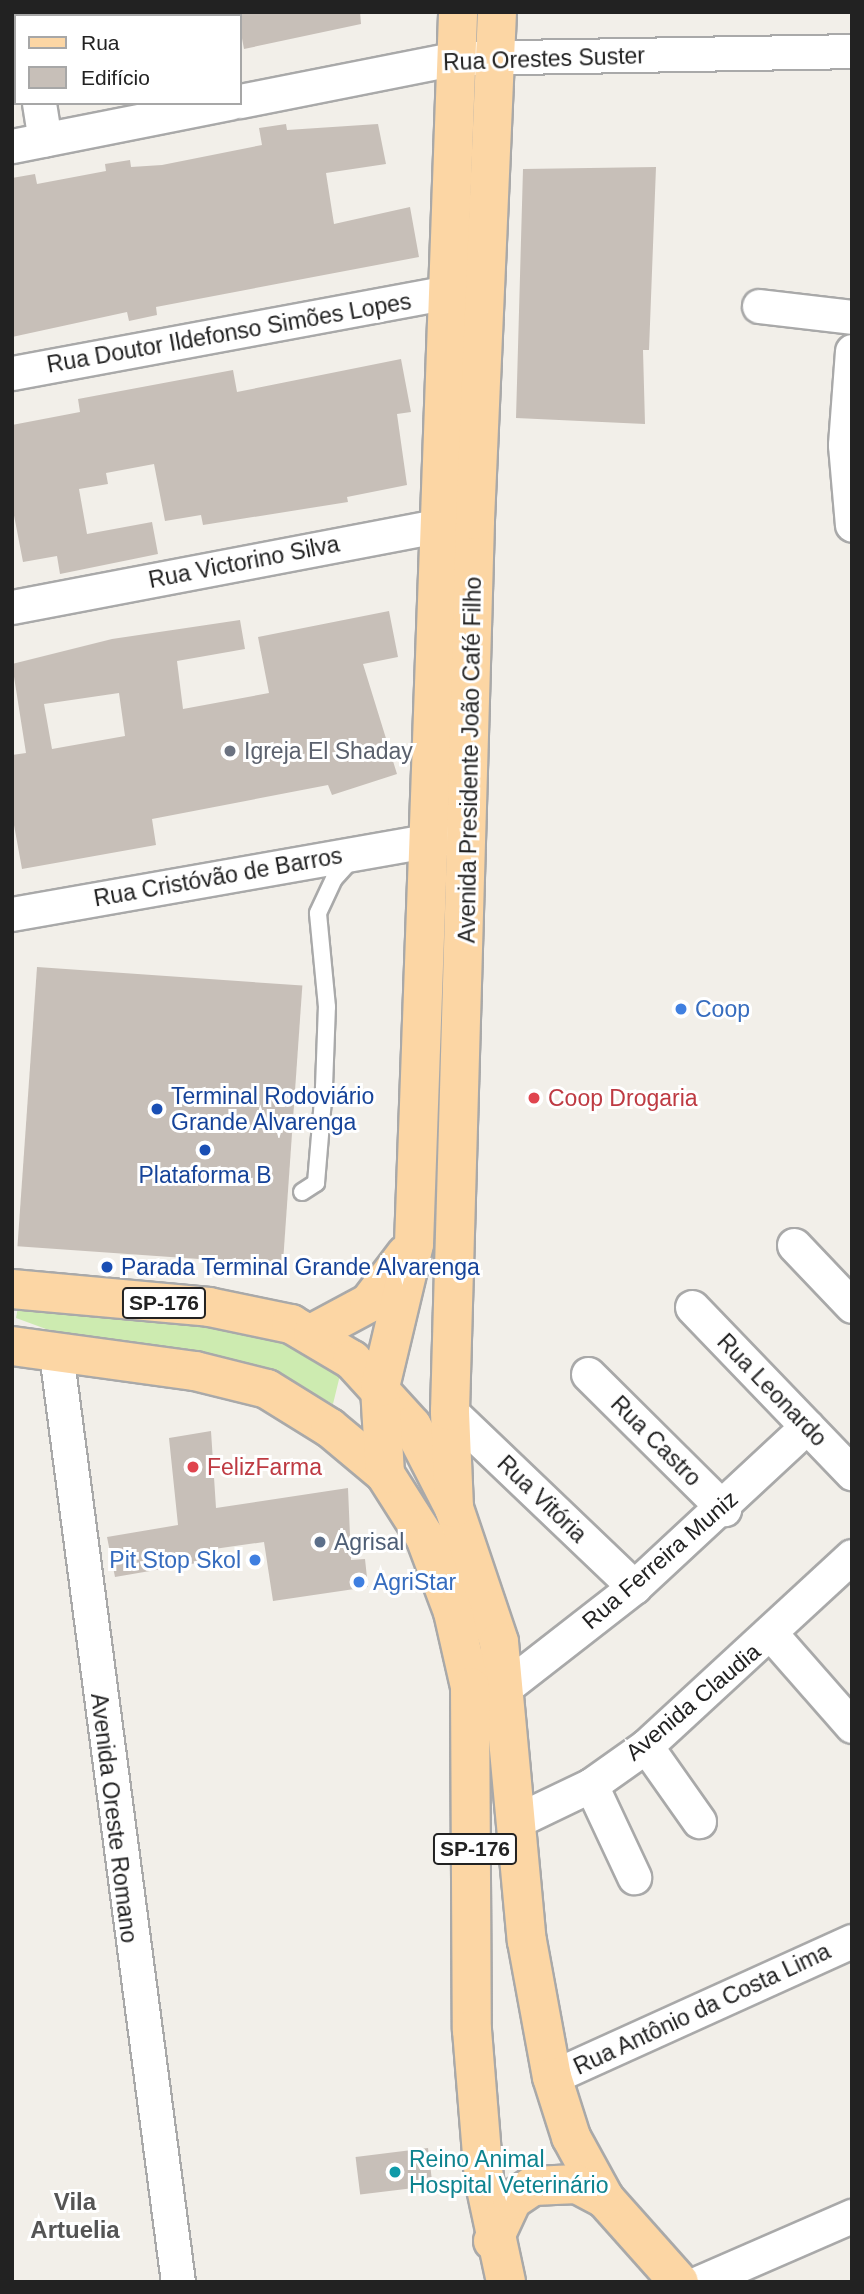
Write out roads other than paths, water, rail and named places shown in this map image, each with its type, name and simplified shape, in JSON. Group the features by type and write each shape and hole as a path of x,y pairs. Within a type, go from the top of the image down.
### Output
{"main road":[{"name":"Avenida Presidente João Café Filho","path":"385,1474 380,1387 414,1244 425,844 458,12"},
{"name":"Avenida Presidente João Café Filho","path":"454,1508 450,1411 475,520 497,12"},
{"path":"313,1333 369,1303 414,1244"},
{"name":"SP-176","path":"12,1289 252,1313 313,1333 380,1387 412,1426 454,1508 484,1589 507,1686 527,1941 552,2077 571,2137 605,2199 680,2282"},
{"name":"SP-176","path":"12,1346 195,1371 267,1389 330,1428 385,1474 442,1580 470,1687 472,2030 493,2241 506,2282"},
{"path":"493,2241 512,2200 533,2186 578,2184 605,2199"}],"street":[{"name":"Rua Orestes Suster","path":"242,101 457,58 852,51"},
{"path":"39,105 45,140"},
{"path":"12,146 220,105"},
{"name":"Rua Doutor Ildefonso Simões Lopes","path":"12,373 445,293"},
{"path":"759,306 852,317"},
{"path":"852,352 845,445 852,525"},
{"name":"Rua Victorino Silva","path":"12,607 438,524 475,520"},
{"name":"Rua Cristóvão de Barros","path":"12,914 358,852 425,844 468,832"},
{"path":"794,1245 852,1306"},
{"name":"Rua Leonardo","path":"692,1307 852,1473"},
{"name":"Avenida Oreste Romano","path":"56,1353 178,2282"},
{"name":"Rua Castro","path":"588,1374 724,1508"},
{"name":"Rua Vitória","path":"450,1411 634,1587"},
{"name":"Rua Ferreira Muniz","path":"507,1686 634,1587 724,1508 807,1426"},
{"name":"Avenida Claudia","path":"516,1821 591,1785 646,1746 772,1635 852,1556"},
{"path":"772,1635 852,1726"},
{"path":"646,1746 699,1821"},
{"path":"591,1785 634,1877"},
{"name":"Rua Antônio da Costa Lima","path":"552,2077 852,1941"},
{"path":"700,2282 852,2216"}],"lane":[{"path":"302,1192 313,1188 318,1174 327,1033 318,913 334,878 358,852"}],"place":[{"name":"Igreja El Shaday","path":"230,751"},
{"name":"Coop","path":"681,1009"},
{"name":"Coop Drogaria","path":"534,1098"},
{"name":"Terminal Rodoviário Grande Alvarenga","path":"157,1109"},
{"name":"Plataforma B","path":"205,1150"},
{"name":"Parada Terminal Grande Alvarenga","path":"107,1267"},
{"name":"FelizFarma","path":"193,1467"},
{"name":"Agrisal","path":"320,1542"},
{"name":"Pit Stop Skol","path":"255,1560"},
{"name":"AgriStar","path":"359,1582"},
{"name":"Reino Animal Hospital Veterinário","path":"395,2172"}],"district":[{"name":"Vila Artuelia","path":"75,2216"}]}
